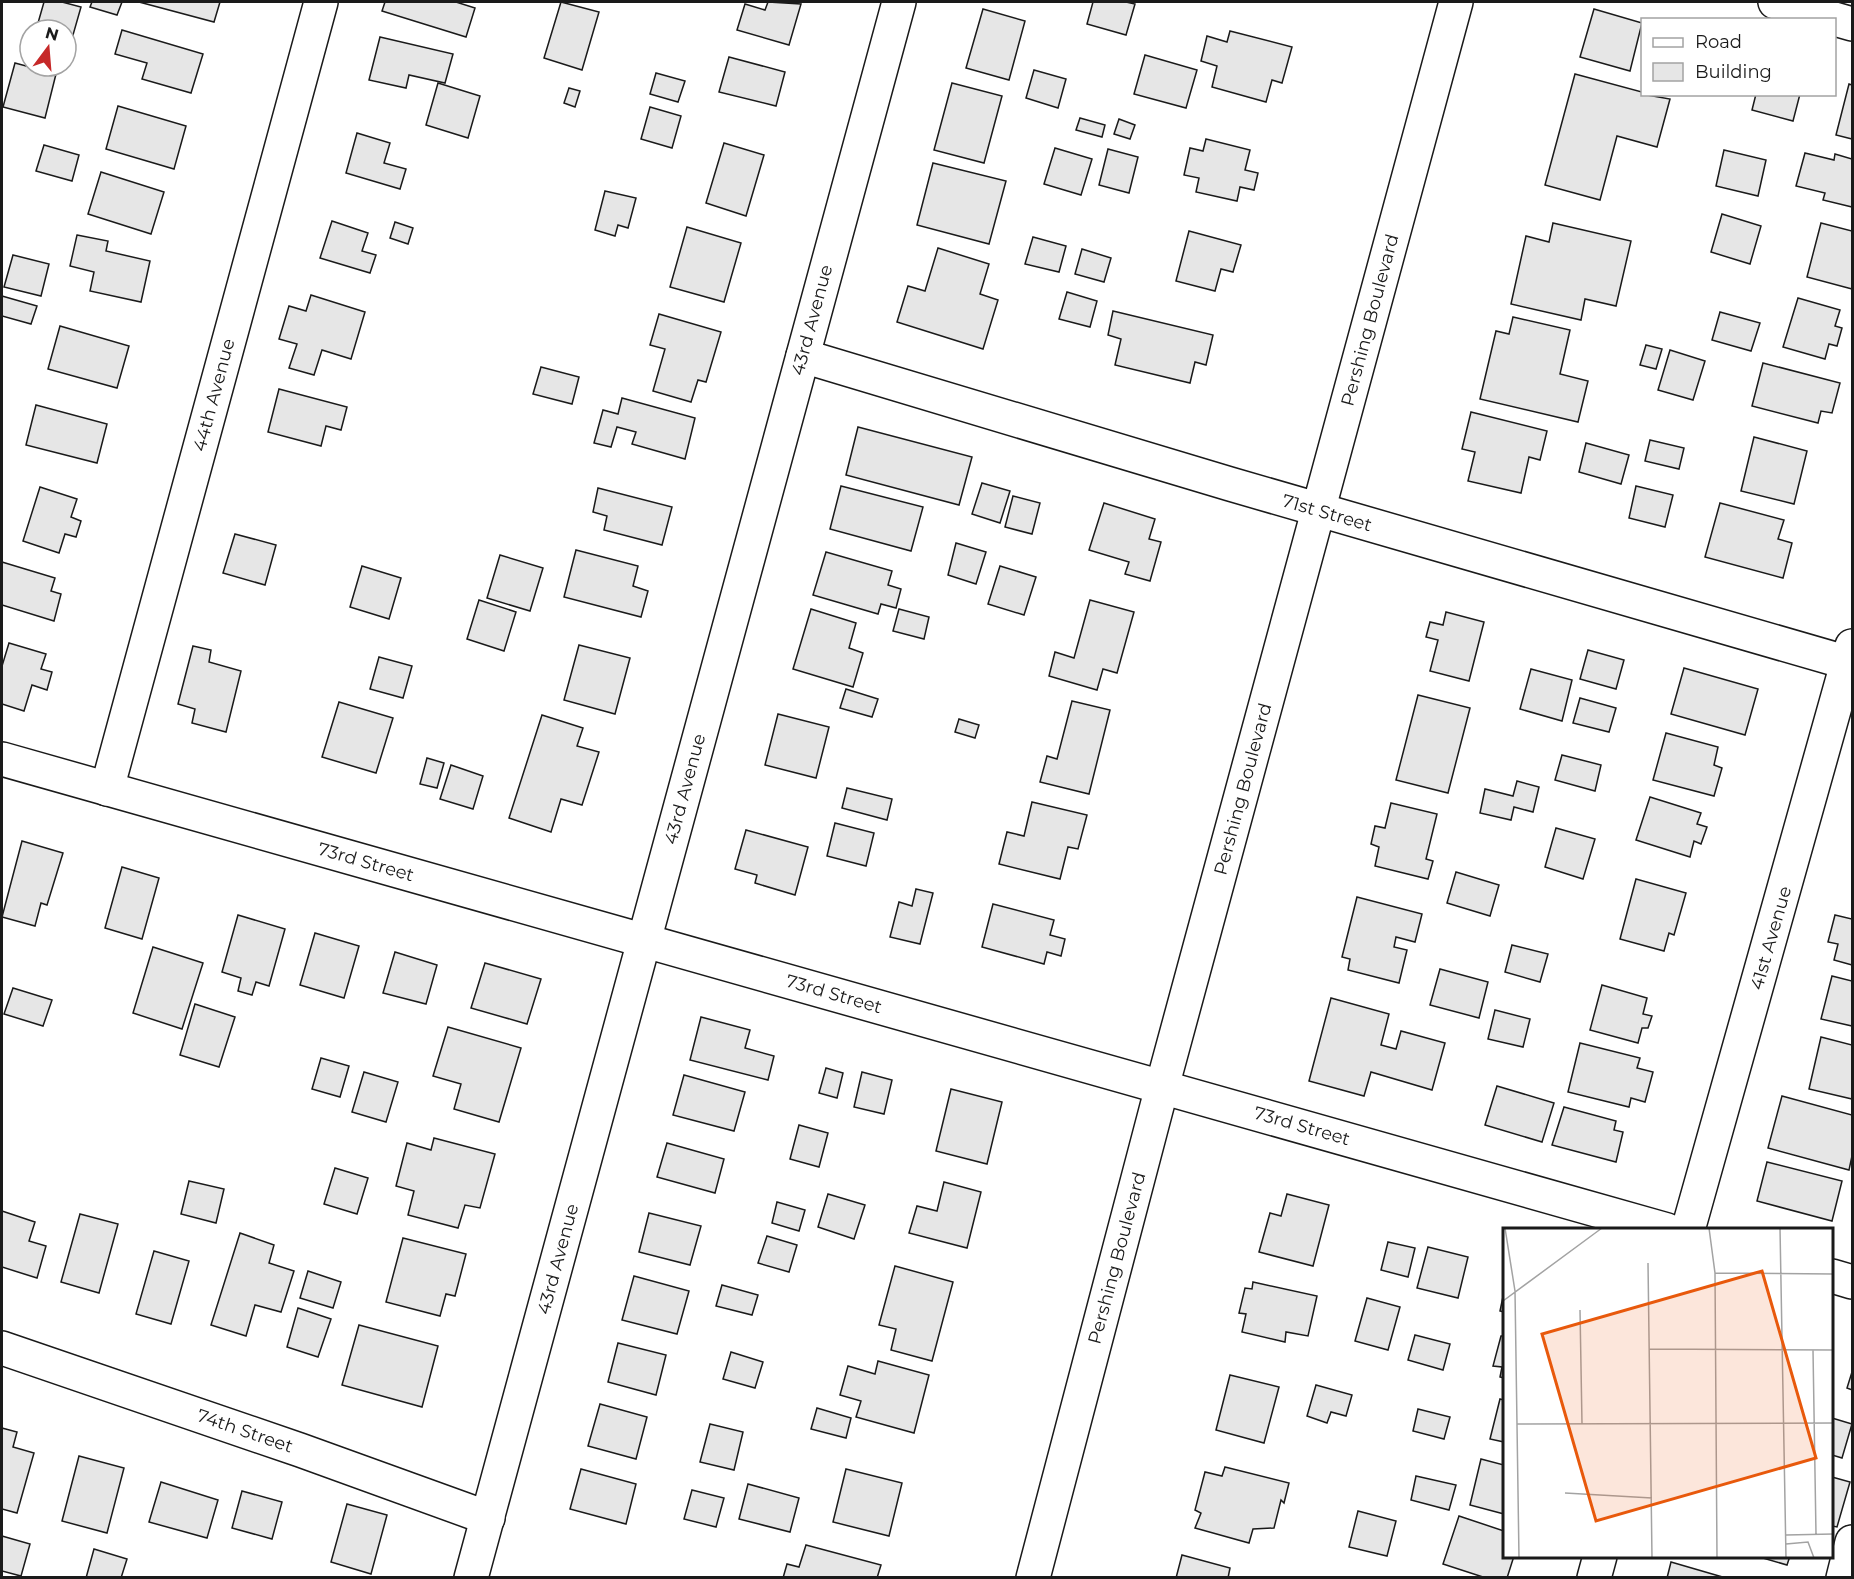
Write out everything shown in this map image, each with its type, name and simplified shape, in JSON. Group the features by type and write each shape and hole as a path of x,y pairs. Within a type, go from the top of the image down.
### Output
{"street":[{"name":"44th Avenue","path":"107,789 321,2"},
{"name":"43rd Avenue","path":"471,1578 899,2"},
{"name":"Pershing Boulevard","path":"1033,1578 1162,1087 1456,2"},
{"path":"1775,2 1831,18"},
{"path":"1836,19 1852,24"},
{"name":"71st Street","path":"802,356 1318,510 1851,658"},
{"name":"41st Avenue","path":"1689,1228 1851,658"},
{"name":"73rd Street","path":"2,759 1660,1228"},
{"path":"1833,1276 1852,1282"},
{"name":"74th Street","path":"2,1348 300,1450 488,1518"},
{"path":"1843,1578 1852,1542"},
{"path":"1594,1578 1600,1558"}],"building":[{"path":"44,2 62,2 81,7 78,18 39,18"},
{"path":"92,2 122,2 117,15 90,7"},
{"path":"139,2 220,2 214,22"},
{"path":"385,2 456,2 475,8 466,37 382,11"},
{"path":"561,2 599,12 582,70 544,58"},
{"path":"768,2 801,4 789,45 737,30 745,4 765,10"},
{"path":"1093,2 1135,4 1126,35 1087,24"},
{"path":"983,9 1025,21 1009,80 966,68"},
{"path":"1594,9 1641,23 1630,71 1580,57"},
{"path":"122,30 203,54 191,93 142,79 147,63 115,54"},
{"path":"1230,31 1292,47 1282,83 1272,80 1266,102 1212,87 1217,66 1201,61 1207,36 1227,42"},
{"path":"380,37 453,54 445,83 409,75 406,88 369,80"},
{"path":"1145,55 1197,70 1186,108 1134,94"},
{"path":"729,57 785,72 776,106 719,92"},
{"path":"15,63 18,64 18,78 55,78 45,118 3,107"},
{"path":"1034,70 1066,79 1058,108 1026,98"},
{"path":"656,73 685,81 678,102 650,94"},
{"path":"1575,74 1641,92 1641,96 1670,99 1657,147 1617,136 1600,200 1545,185"},
{"path":"438,83 480,96 468,138 426,125"},
{"path":"952,83 1002,96 984,163 934,150"},
{"path":"1849,84 1852,85 1852,139 1836,135"},
{"path":"569,88 580,91 575,107 564,103"},
{"path":"1756,96 1799,96 1793,121 1752,110"},
{"path":"118,106 186,126 174,169 106,149"},
{"path":"650,107 681,116 672,148 641,139"},
{"path":"1080,118 1105,125 1102,137 1076,130"},
{"path":"1119,119 1135,125 1130,139 1114,134"},
{"path":"357,133 390,143 384,163 406,169 400,189 346,173"},
{"path":"1206,139 1250,150 1245,170 1258,173 1254,190 1240,187 1237,201 1196,192 1199,178 1184,175 1190,148 1203,151"},
{"path":"724,143 764,155 746,216 706,203"},
{"path":"44,145 79,155 72,181 36,171"},
{"path":"1055,148 1092,159 1081,195 1044,184"},
{"path":"1108,149 1138,157 1129,193 1099,185"},
{"path":"1724,150 1766,160 1758,196 1716,186"},
{"path":"1805,153 1834,160 1835,154 1852,159 1852,207 1823,200 1825,193 1796,186"},
{"path":"933,163 1006,181 989,244 917,225"},
{"path":"101,172 164,192 151,234 88,214"},
{"path":"605,191 636,198 628,228 618,225 615,236 595,230"},
{"path":"1722,214 1761,226 1750,264 1711,252"},
{"path":"332,221 368,233 362,251 376,255 370,273 320,258"},
{"path":"395,222 413,228 408,244 390,238"},
{"path":"1553,223 1631,241 1616,306 1585,299 1581,320 1511,304 1526,236 1549,242"},
{"path":"1821,223 1852,231 1852,289 1807,277"},
{"path":"687,227 741,243 724,302 670,287"},
{"path":"1189,231 1241,245 1233,272 1221,269 1215,291 1176,281"},
{"path":"77,235 108,241 106,251 150,261 141,302 90,291 94,272 70,266"},
{"path":"1033,237 1066,246 1059,272 1025,264"},
{"path":"938,248 989,264 980,294 998,300 983,349 897,322 908,286 925,291"},
{"path":"1082,249 1111,258 1104,282 1075,274"},
{"path":"13,255 49,264 41,296 4,287"},
{"path":"1067,292 1097,301 1090,327 1059,319"},
{"path":"311,295 365,312 351,359 322,350 314,375 289,368 297,344 279,339 289,306 306,311"},
{"path":"2,296 37,306 31,324 2,316"},
{"path":"1798,298 1840,310 1835,326 1842,328 1837,346 1829,344 1825,359 1783,347"},
{"path":"1113,311 1213,335 1206,365 1195,362 1190,383 1115,365 1121,339 1108,335"},
{"path":"1720,312 1760,323 1751,351 1712,340"},
{"path":"659,314 721,332 706,382 698,380 691,402 653,391 665,349 650,345"},
{"path":"1513,317 1570,330 1560,374 1588,381 1578,422 1480,399 1496,331 1509,334"},
{"path":"60,326 129,346 117,388 48,369"},
{"path":"1646,345 1662,349 1656,369 1640,365"},
{"path":"1670,350 1705,361 1693,400 1658,390"},
{"path":"1763,363 1840,383 1832,413 1821,411 1818,423 1752,406"},
{"path":"541,367 579,377 572,404 533,394"},
{"path":"279,389 347,407 341,430 326,426 321,446 268,432"},
{"path":"622,398 695,418 685,459 632,444 636,432 617,427 611,447 594,443 603,410 618,414"},
{"path":"36,405 107,424 97,463 26,445"},
{"path":"1471,412 1547,431 1540,460 1529,457 1521,493 1468,481 1475,452 1462,449"},
{"path":"858,427 972,457 959,505 846,475"},
{"path":"1754,437 1807,451 1794,504 1741,491"},
{"path":"1650,440 1684,448 1679,469 1645,461"},
{"path":"1586,443 1629,455 1621,484 1579,472"},
{"path":"982,483 1010,491 1000,523 972,514"},
{"path":"841,486 923,507 911,551 830,529"},
{"path":"1636,486 1673,495 1665,527 1629,518"},
{"path":"40,487 77,499 71,517 81,521 76,537 65,534 59,553 23,541"},
{"path":"598,488 672,507 662,545 604,530 607,516 593,512"},
{"path":"1013,496 1040,503 1032,534 1005,527"},
{"path":"1104,503 1155,519 1149,539 1161,542 1150,581 1125,574 1129,562 1089,550"},
{"path":"1720,503 1784,520 1778,539 1792,543 1783,578 1705,557"},
{"path":"235,534 276,545 265,585 223,573"},
{"path":"956,543 986,552 976,584 948,575"},
{"path":"576,550 638,566 633,586 648,591 641,617 564,597"},
{"path":"826,552 892,571 888,585 901,589 896,608 881,604 878,614 813,595"},
{"path":"500,555 543,568 530,611 487,598"},
{"path":"2,562 55,578 51,591 61,594 54,621 2,605"},
{"path":"362,566 401,578 389,619 350,607"},
{"path":"1000,566 1036,577 1024,615 988,604"},
{"path":"479,600 516,612 504,651 467,639"},
{"path":"1090,600 1134,612 1117,673 1103,669 1097,690 1049,676 1055,652 1074,658"},
{"path":"811,609 856,623 849,648 863,653 853,687 793,669"},
{"path":"899,609 929,617 924,639 893,631"},
{"path":"1446,612 1484,622 1469,681 1430,671 1438,640 1426,637 1430,622 1443,625"},
{"path":"9,643 46,654 41,669 52,672 47,690 32,685 24,711 2,704 2,666"},
{"path":"579,645 630,658 615,714 564,700"},
{"path":"193,646 211,650 209,662 241,671 226,732 192,723 195,709 178,704"},
{"path":"1588,650 1624,660 1616,689 1580,679"},
{"path":"379,657 412,666 403,698 370,689"},
{"path":"1684,668 1758,689 1745,735 1671,714"},
{"path":"1531,669 1572,680 1562,721 1520,709"},
{"path":"846,689 878,699 872,717 840,708"},
{"path":"1418,695 1470,708 1448,793 1396,780"},
{"path":"1580,698 1616,708 1609,732 1573,723"},
{"path":"1072,701 1110,710 1089,794 1040,782 1047,756 1057,759"},
{"path":"339,702 393,718 376,773 322,757"},
{"path":"778,714 829,727 816,778 765,765"},
{"path":"542,715 583,728 577,746 599,752 582,805 561,799 551,832 509,818"},
{"path":"959,719 979,725 975,738 955,732"},
{"path":"1666,733 1718,747 1714,765 1722,768 1714,796 1653,780"},
{"path":"1562,755 1601,765 1595,791 1555,780"},
{"path":"427,758 444,763 437,788 420,784"},
{"path":"451,765 483,776 473,809 440,799"},
{"path":"1517,781 1539,787 1533,812 1514,807 1511,820 1480,813 1485,789 1513,796"},
{"path":"847,788 892,799 887,820 842,808"},
{"path":"1650,797 1701,813 1697,824 1707,827 1701,844 1694,841 1690,857 1636,840"},
{"path":"1032,802 1087,815 1078,849 1068,847 1060,879 999,864 1007,832 1024,836"},
{"path":"1391,803 1437,814 1426,859 1433,861 1428,879 1375,866 1379,847 1371,844 1375,826 1385,828"},
{"path":"835,823 874,833 866,866 827,856"},
{"path":"1556,828 1595,839 1583,879 1545,867"},
{"path":"746,830 808,847 795,895 755,883 757,875 735,869"},
{"path":"22,841 63,853 47,905 41,903 35,926 2,917"},
{"path":"122,867 159,878 142,939 105,928"},
{"path":"1456,872 1499,885 1490,916 1447,903"},
{"path":"1636,879 1686,893 1674,935 1669,933 1664,951 1620,939"},
{"path":"916,889 933,893 920,944 890,937 899,902 912,906"},
{"path":"1357,897 1422,914 1415,942 1396,937 1394,947 1407,950 1399,983 1348,970 1350,959 1342,957"},
{"path":"993,904 1054,920 1050,935 1065,939 1061,956 1047,952 1044,964 982,947"},
{"path":"238,915 285,929 269,986 256,982 252,995 238,991 241,978 222,972"},
{"path":"1835,915 1852,919 1852,965 1834,960 1838,944 1828,942"},
{"path":"315,933 359,946 344,998 300,985"},
{"path":"1512,945 1548,954 1540,982 1505,972"},
{"path":"153,947 203,963 182,1029 133,1013"},
{"path":"395,952 437,965 426,1004 383,993"},
{"path":"485,963 541,979 527,1024 471,1008"},
{"path":"1440,969 1488,982 1479,1018 1430,1005"},
{"path":"1832,976 1852,981 1852,1026 1821,1019"},
{"path":"1602,985 1647,998 1643,1014 1652,1016 1648,1028 1642,1028 1638,1043 1590,1030"},
{"path":"13,988 52,1000 43,1026 4,1014"},
{"path":"1331,998 1389,1014 1381,1045 1396,1049 1401,1031 1445,1043 1432,1090 1371,1072 1364,1096 1309,1081"},
{"path":"195,1004 235,1017 219,1067 180,1055"},
{"path":"1495,1010 1530,1019 1523,1047 1488,1039"},
{"path":"701,1017 750,1030 745,1048 774,1056 768,1080 690,1060"},
{"path":"448,1027 521,1048 499,1122 454,1109 461,1084 433,1076"},
{"path":"1821,1037 1852,1045 1852,1099 1809,1089"},
{"path":"1580,1043 1640,1058 1637,1068 1653,1072 1645,1102 1631,1098 1629,1107 1568,1092"},
{"path":"321,1058 349,1066 340,1097 312,1089"},
{"path":"826,1068 843,1073 837,1098 819,1093"},
{"path":"364,1072 398,1082 386,1122 352,1112"},
{"path":"862,1072 892,1080 884,1114 854,1107"},
{"path":"684,1075 745,1092 734,1131 673,1115"},
{"path":"1497,1086 1554,1103 1542,1142 1485,1125"},
{"path":"951,1089 1002,1102 987,1164 936,1151"},
{"path":"1782,1096 1852,1115 1852,1156 1849,1170 1768,1148"},
{"path":"1564,1107 1616,1121 1614,1130 1623,1132 1616,1162 1552,1145"},
{"path":"799,1125 828,1133 819,1167 790,1159"},
{"path":"434,1138 495,1154 480,1208 465,1205 458,1228 408,1215 414,1191 396,1186 407,1143 431,1150"},
{"path":"667,1143 724,1159 715,1193 657,1177"},
{"path":"1767,1162 1842,1181 1832,1221 1757,1201"},
{"path":"335,1168 368,1178 357,1214 324,1204"},
{"path":"189,1181 224,1189 216,1223 181,1214"},
{"path":"944,1182 981,1192 967,1248 909,1233 917,1206 937,1211"},
{"path":"828,1194 865,1205 854,1239 818,1227"},
{"path":"1287,1194 1329,1205 1313,1266 1259,1252 1270,1213 1281,1216"},
{"path":"777,1202 805,1210 799,1231 772,1223"},
{"path":"2,1211 35,1222 29,1241 46,1246 37,1278 2,1267"},
{"path":"649,1213 701,1226 690,1265 639,1252"},
{"path":"80,1214 118,1224 99,1293 61,1282"},
{"path":"240,1233 274,1245 269,1263 294,1271 281,1312 255,1305 246,1336 211,1325"},
{"path":"767,1236 797,1245 789,1272 758,1263"},
{"path":"403,1238 466,1254 455,1296 446,1294 440,1316 386,1302"},
{"path":"1388,1242 1415,1248 1408,1277 1381,1270"},
{"path":"1428,1247 1468,1257 1458,1298 1417,1288"},
{"path":"154,1251 189,1261 171,1324 136,1314"},
{"path":"895,1266 953,1282 932,1361 891,1350 896,1329 879,1325"},
{"path":"308,1271 341,1282 333,1308 300,1298"},
{"path":"634,1276 689,1291 677,1334 622,1320"},
{"path":"1253,1282 1317,1296 1308,1336 1286,1332 1285,1342 1242,1332 1246,1314 1239,1313 1245,1288 1252,1289"},
{"path":"722,1285 758,1295 752,1315 716,1306"},
{"path":"1367,1298 1400,1307 1388,1350 1355,1341"},
{"path":"298,1308 331,1319 318,1357 287,1347"},
{"path":"359,1325 438,1346 422,1407 342,1385"},
{"path":"1415,1335 1450,1344 1443,1370 1408,1360"},
{"path":"1501,1336 1503,1336 1503,1378 1500,1377 1502,1367 1493,1366"},
{"path":"618,1343 666,1355 656,1395 608,1382"},
{"path":"731,1352 763,1362 755,1388 723,1379"},
{"path":"878,1361 929,1375 914,1433 856,1417 861,1401 840,1395 848,1366 875,1374"},
{"path":"1852,1372 1852,1390 1847,1388"},
{"path":"1230,1375 1279,1387 1264,1443 1216,1430"},
{"path":"1316,1385 1352,1395 1346,1416 1331,1412 1327,1423 1307,1416"},
{"path":"1500,1399 1503,1400 1503,1442 1490,1439"},
{"path":"600,1404 647,1417 636,1459 588,1446"},
{"path":"817,1408 851,1418 846,1438 811,1429"},
{"path":"1418,1409 1450,1417 1444,1439 1413,1431"},
{"path":"1833,1418 1852,1424 1842,1458 1833,1455"},
{"path":"710,1424 743,1432 734,1470 700,1462"},
{"path":"2,1428 17,1432 13,1447 34,1453 17,1513 2,1509"},
{"path":"79,1456 124,1468 107,1533 62,1521"},
{"path":"1481,1459 1503,1465 1503,1514 1470,1505"},
{"path":"1225,1467 1289,1483 1284,1503 1281,1500 1274,1528 1253,1529 1249,1543 1195,1528 1201,1513 1195,1510 1205,1472 1222,1476"},
{"path":"581,1469 636,1484 626,1524 570,1509"},
{"path":"846,1469 902,1483 889,1536 833,1522"},
{"path":"1416,1476 1456,1485 1449,1510 1411,1500"},
{"path":"1833,1477 1850,1482 1837,1527 1833,1526"},
{"path":"161,1482 218,1500 207,1538 149,1522"},
{"path":"748,1484 799,1498 790,1532 739,1519"},
{"path":"692,1490 724,1498 716,1527 684,1519"},
{"path":"242,1491 282,1502 272,1539 232,1528"},
{"path":"347,1504 387,1515 371,1574 331,1562"},
{"path":"1358,1511 1396,1521 1387,1556 1349,1547"},
{"path":"1459,1516 1503,1531 1503,1558 1513,1558 1507,1578 1486,1578 1443,1564"},
{"path":"2,1536 30,1544 21,1576 2,1571"},
{"path":"806,1545 881,1565 877,1578 783,1578 787,1564 799,1567"},
{"path":"94,1549 127,1559 121,1578 86,1578"},
{"path":"1182,1555 1230,1568 1228,1578 1176,1578"},
{"path":"1763,1558 1789,1558 1787,1565"},
{"path":"1671,1562 1726,1578 1667,1578"}]}
